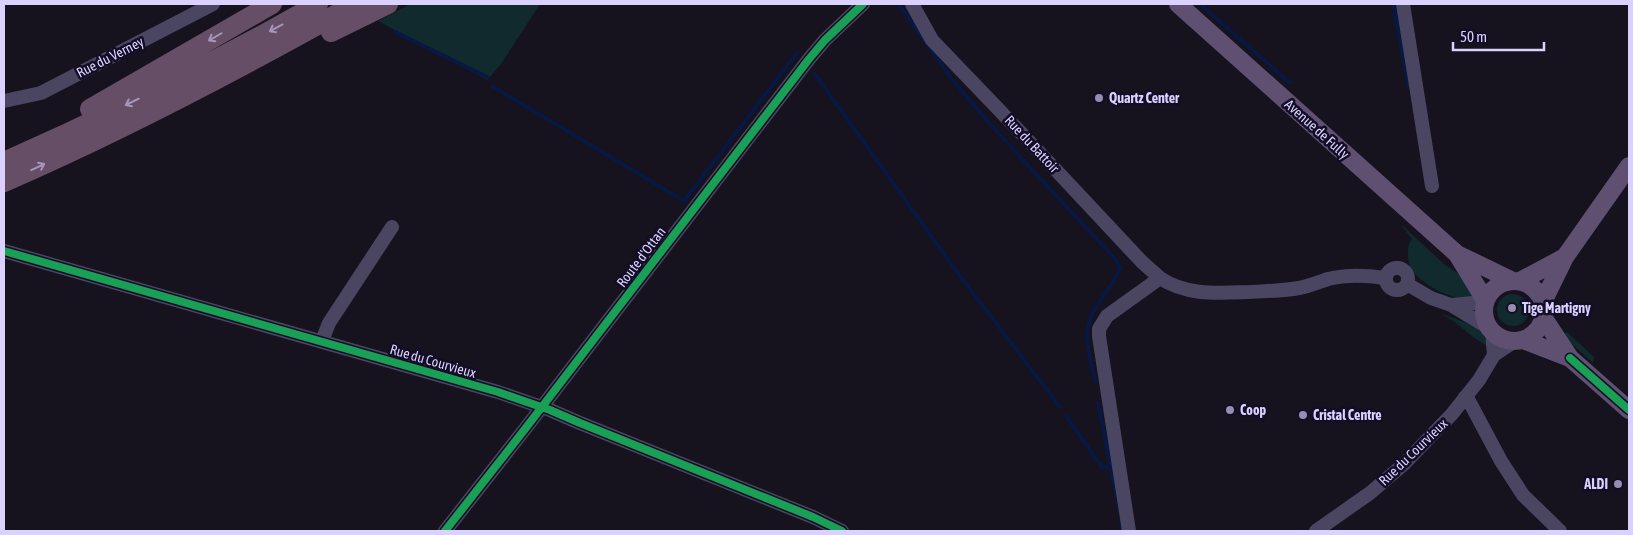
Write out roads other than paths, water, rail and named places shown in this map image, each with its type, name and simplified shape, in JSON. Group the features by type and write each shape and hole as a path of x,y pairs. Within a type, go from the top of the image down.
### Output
{"highway":[{"path":"4,156 124,90 272,4"},
{"path":"4,162 189,74 318,4"},
{"path":"72,151 233,72 355,4"},
{"path":"4,182 222,86 388,4"}],"main road":[{"name":"Avenue de Fully","path":"1178,4 1457,254 1516,281"},
{"path":"1519,340 1536,331 1543,309 1565,257 1629,166"},
{"name":"Avenue de Fully","path":"1457,254 1485,301"},
{"path":"1516,281 1565,257"},
{"path":"1570,358 1519,340 1502,339 1490,330 1484,316 1485,301 1495,287 1502,282 1516,281 1529,284 1536,290 1543,309 1570,358 1629,410"}],"street":[{"name":"Rue du Verney","path":"4,101 41,93 212,4"},
{"name":"Route d'Ottan","path":"445,531 809,59 825,40 863,4"},
{"name":"Rue du Battoir","path":"912,4 932,40 1026,137 1142,262 1160,278 1173,286 1190,291 1211,293 1280,291 1347,275 1368,275 1386,278 1388,286 1394,290 1400,290 1407,284 1431,298 1451,305"},
{"path":"1403,4 1432,186"},
{"path":"322,341 329,323 392,227"},
{"name":"Rue du Courvieux","path":"4,251 498,392 542,407 813,517 842,531"},
{"path":"1128,531 1104,378 1099,329 1112,311 1160,278"},
{"path":"1451,305 1485,301"},
{"path":"1451,305 1490,330 1494,355"},
{"name":"Rue du Courvieux","path":"1316,531 1394,474 1429,439 1465,397 1494,355 1519,340"},
{"path":"1465,397 1469,401 1501,461 1523,495 1560,531"}],"waterway":[{"path":"1200,4 1290,83"},
{"path":"1393,4 1409,87"},
{"path":"900,6 952,79 988,122 1116,260 1120,268 1113,283 1094,311 1088,327 1088,348 1095,382"},
{"path":"395,32 487,77"},
{"path":"492,86 684,201 797,53"},
{"path":"815,74 954,268 1060,407"},
{"path":"1098,403 1120,514"},
{"path":"1066,416 1102,467 1110,466"},
{"path":"1121,521 1122,531"}],"place":[{"name":"Quartz Center","path":"1099,98"},
{"name":"Tige Martigny","path":"1512,308"},
{"name":"Coop","path":"1230,410"},
{"name":"Cristal Centre","path":"1303,415"},
{"name":"ALDI","path":"1618,484"}]}
